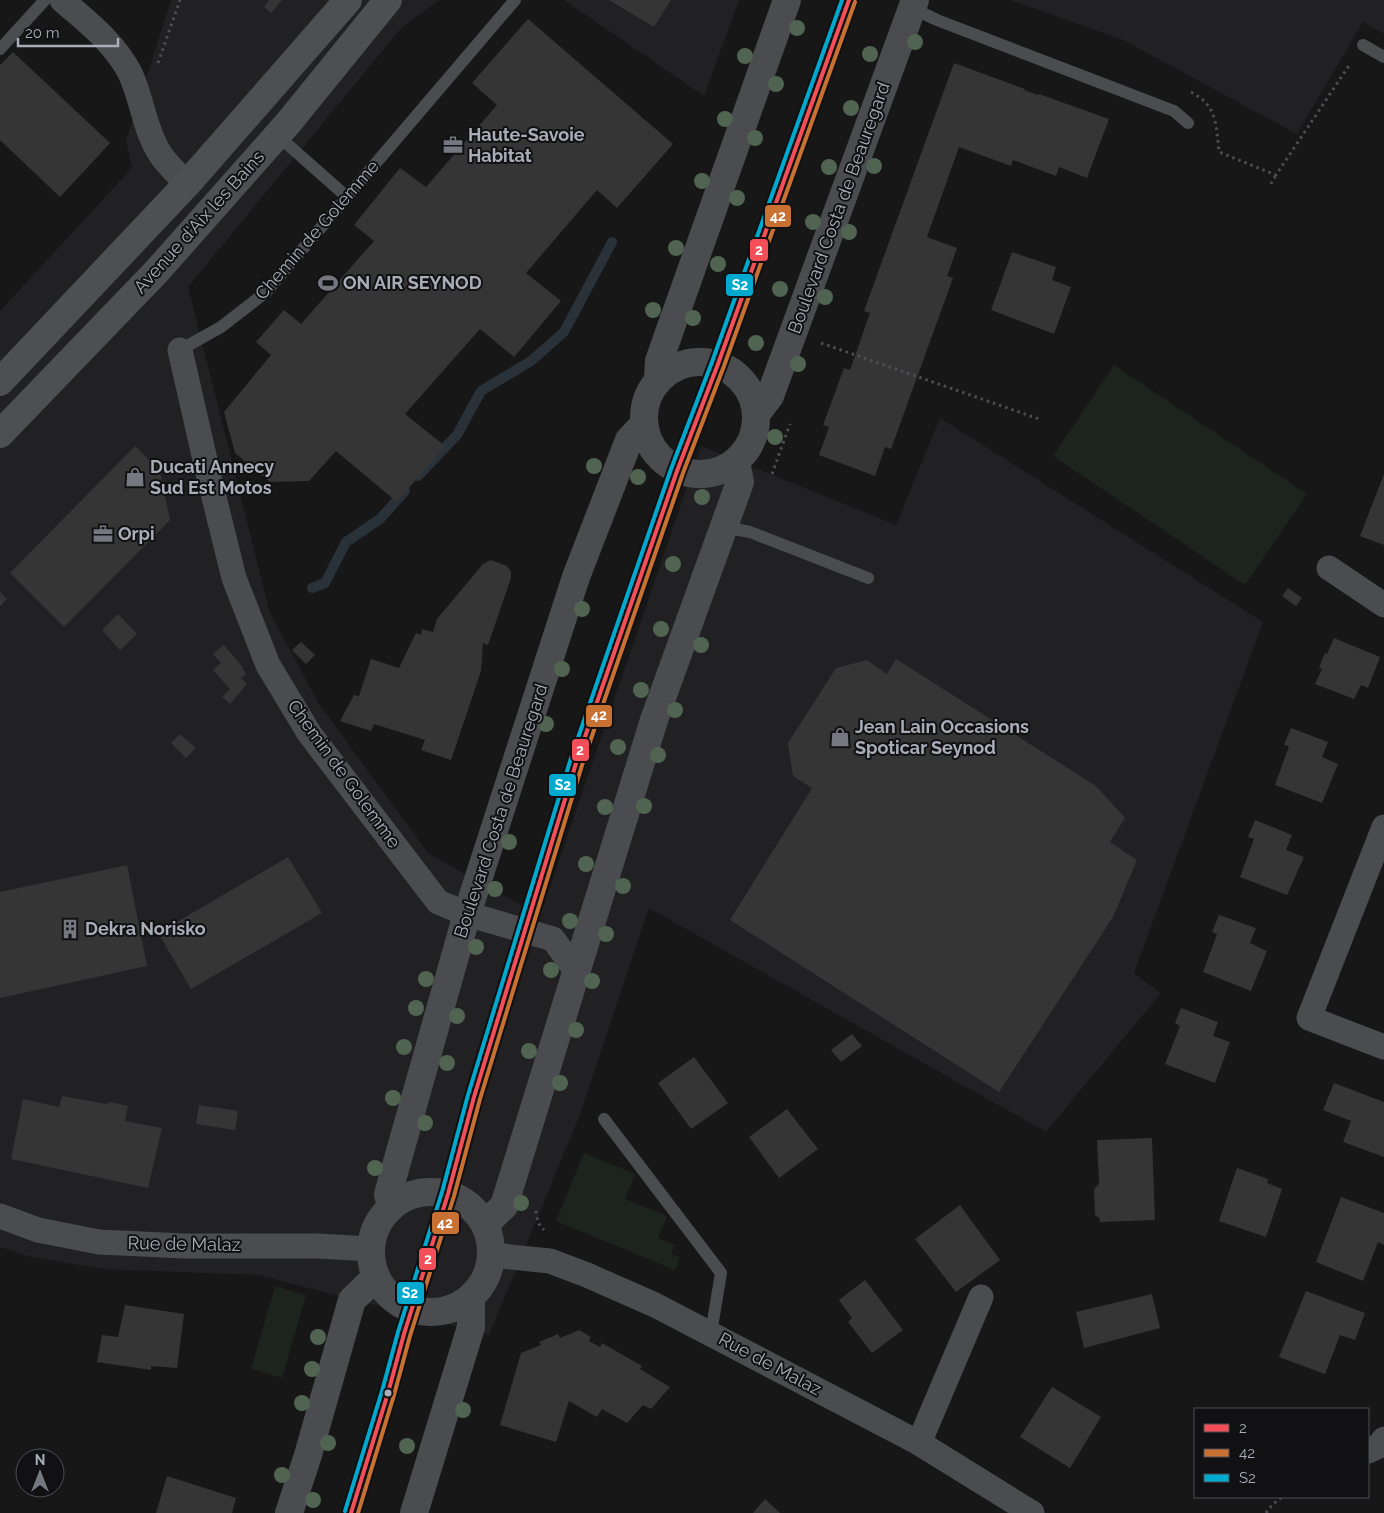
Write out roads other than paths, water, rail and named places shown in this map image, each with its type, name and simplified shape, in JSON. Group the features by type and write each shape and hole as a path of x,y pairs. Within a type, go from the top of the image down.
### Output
{"main road":[{"name":"Avenue d'Aix les Bains","path":"0,382 187,184 348,0"},
{"name":"Avenue d'Aix les Bains","path":"0,434 157,271 277,135 388,0"}],"street":[{"path":"62,0 102,34 114,48 130,73 149,130 159,152 187,184"},
{"name":"Boulevard Costa de Beauregard","path":"658,379 659,361 787,0"},
{"name":"Boulevard Costa de Beauregard","path":"757,413 770,396 913,4"},
{"name":"Chemin de Golemme","path":"180,350 234,578 268,665 309,733 438,902 467,914 553,939 576,971"},
{"name":"Boulevard Costa de Beauregard","path":"696,361 718,364 737,374 751,391 757,413 753,440 736,462 708,475 677,471 661,460 649,444 643,425 646,400 658,379 676,366 696,361"},
{"name":"Boulevard Costa de Beauregard","path":"391,1207 388,1194 467,914 576,577 628,440 643,425"},
{"path":"485,1224 504,1206 654,720 740,482 736,462"},
{"path":"1329,568 1384,605"},
{"path":"1384,827 1309,1018 1384,1047"},
{"path":"428,1192 448,1194 469,1205 485,1224 490,1239 491,1255 486,1278 471,1297 453,1308 433,1312 412,1309 391,1297 376,1277 371,1259 374,1234 380,1219 391,1207 408,1196 428,1192"},
{"name":"Rue de Malaz","path":"0,1216 38,1230 99,1242 184,1246 318,1246 371,1249"},
{"name":"Rue de Malaz","path":"491,1255 550,1261 655,1305 919,1443 1032,1513"},
{"path":"289,1513 308,1455 352,1300 376,1277"},
{"path":"414,1513 471,1327 471,1297"},
{"path":"919,1443 981,1297"},
{"path":"1369,1451 1379,1446 1384,1439"}],"lane":[{"path":"0,49 45,0"},
{"name":"Chemin de Golemme","path":"180,350 221,327 266,292 515,0"},
{"path":"351,1513 448,1194 474,1097 526,932 577,760 677,471 718,364 848,0"},
{"path":"913,4 937,20 1174,111 1188,123"},
{"path":"1363,45 1384,57"},
{"path":"277,135 347,197"},
{"path":"724,527 750,532 868,578"},
{"path":"604,1119 721,1273 711,1333"}],"waterway":[{"path":"418,476 457,435 481,391 531,361 564,332 612,242"},
{"path":"312,588 325,583 346,542 380,519 405,491"}],"place":[{"name":"Haute-Savoie Habitat","path":"453,145"},
{"name":"ON AIR SEYNOD","path":"328,283"},
{"name":"Ducati Annecy Sud Est Motos","path":"135,477"},
{"name":"Orpi","path":"103,534"},
{"name":"Jean Lain Occasions Spoticar Seynod","path":"840,737"},
{"name":"Dekra Norisko","path":"70,929"}]}
